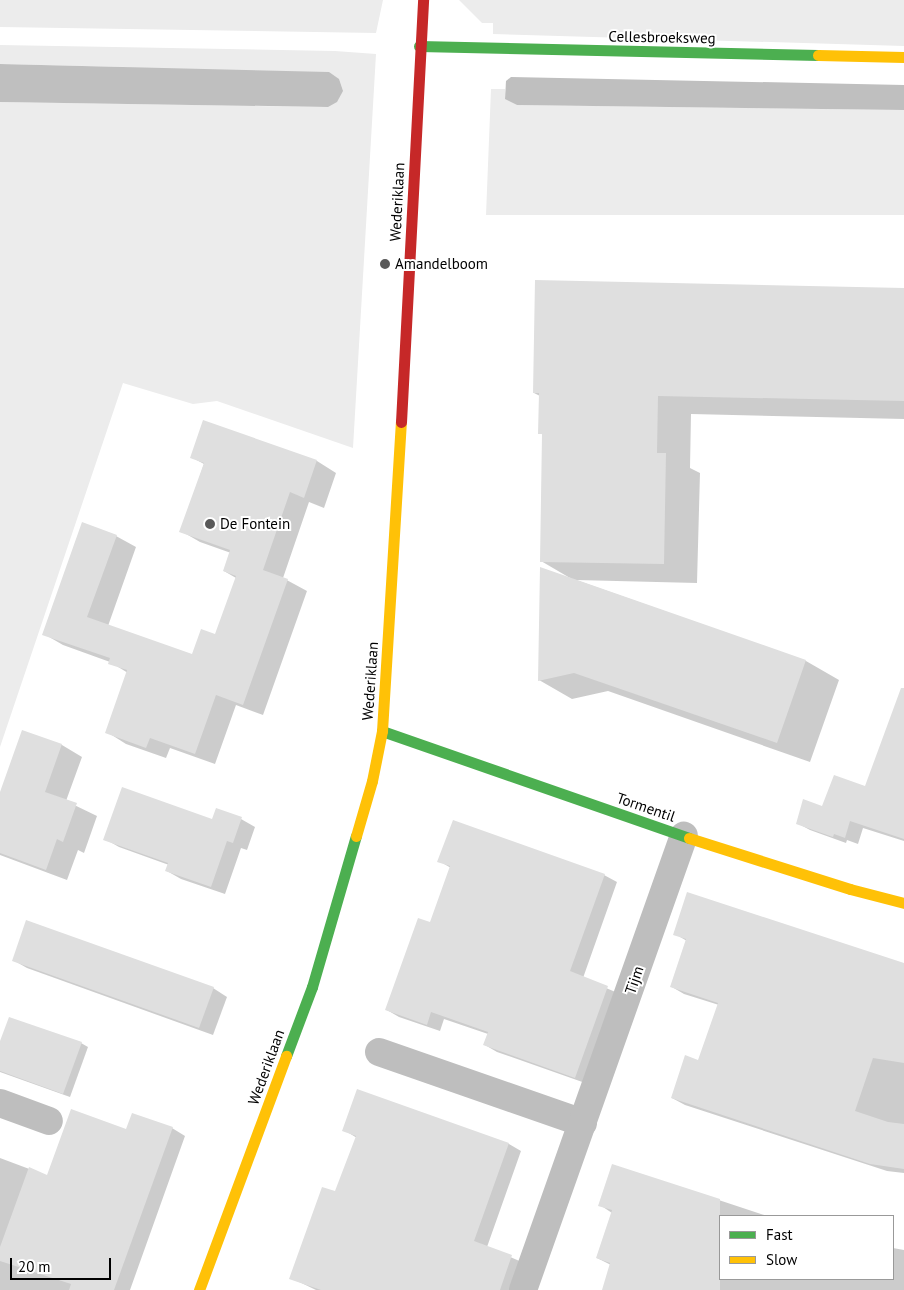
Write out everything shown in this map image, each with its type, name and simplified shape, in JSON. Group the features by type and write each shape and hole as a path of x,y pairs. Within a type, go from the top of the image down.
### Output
{"street":[{"name":"Wederiklaan","path":"200,1290 312,986 372,781 382,731 395,536 423,0"},
{"name":"Cellesbroeksweg","path":"420,46 904,57"},
{"name":"Tormentil","path":"382,731 684,836 850,889 904,903"},
{"name":"Tijm","path":"523,1290 684,836"},
{"path":"379,1052 583,1123"},
{"path":"0,1103 49,1121"}],"shaded area":[{"path":"0,0 383,0 376,33 0,27"},
{"path":"459,0 904,0 904,46 493,34 493,23 482,23"},
{"path":"0,45 335,51 376,54 353,448 217,401 193,404 123,383 0,747 0,102 327,107 126,67 0,64"},
{"path":"0,64 329,72 339,79 343,91 337,102 328,107 0,102"},
{"path":"511,77 904,85 904,110 517,105 505,99 506,81"},
{"path":"491,89 505,89 505,98 517,105 904,110 904,215 486,215"}],"building":[{"path":"535,280 904,288 904,401 658,396 657,453 666,453 664,564 540,562 542,434 538,434 539,393 533,393"},
{"path":"203,420 317,460 304,498 290,492 263,570 288,579 243,705 216,695 195,754 150,738 146,748 105,733 127,670 108,664 110,658 42,635 82,522 117,535 87,617 192,654 201,629 215,634 236,576 223,571 230,550 179,532 204,463 190,458"},
{"path":"540,567 806,660 777,743 574,673 538,681"},
{"path":"901,688 904,688 904,839 850,821 845,838 834,834 833,837 796,824 803,799 822,806 834,775 865,786"},
{"path":"22,730 62,744 45,792 77,803 63,842 57,839 46,870 0,853 0,792"},
{"path":"122,787 212,819 216,808 242,817 233,843 227,841 211,887 165,871 168,863 103,840"},
{"path":"453,820 605,874 570,971 608,986 575,1078 483,1045 488,1032 431,1012 427,1025 385,1010 418,918 430,922 450,866 437,862"},
{"path":"687,892 904,963 904,1063 873,1058 855,1111 888,1122 904,1124 904,1169 870,1164 671,1098 685,1055 698,1060 718,1003 670,987 686,939 673,935"},
{"path":"26,920 214,987 199,1028 12,961"},
{"path":"9,1017 82,1042 63,1094 0,1071 0,1041"},
{"path":"357,1089 509,1143 474,1241 512,1255 500,1290 321,1290 289,1279 322,1187 335,1191 356,1136 342,1131"},
{"path":"71,1109 126,1129 132,1113 173,1127 114,1290 69,1290 71,1284 0,1261 0,1247 29,1167 47,1175"},
{"path":"612,1164 720,1199 720,1290 602,1290 610,1263 596,1258 612,1210 598,1206"}],"traffic: fast":[{"path":"419,46 818,55"},
{"path":"382,731 689,838"},
{"path":"286,1056 312,987 356,836"}],"traffic: slow":[{"path":"818,55 904,57"},
{"path":"356,836 372,781 382,731 401,422"},
{"path":"689,838 850,889 904,903"},
{"path":"199,1290 286,1056"}],"traffic: jam":[{"path":"401,422 423,0"}],"place":[{"name":"Amandelboom","path":"385,264"},
{"name":"De Fontein","path":"210,524"}]}
